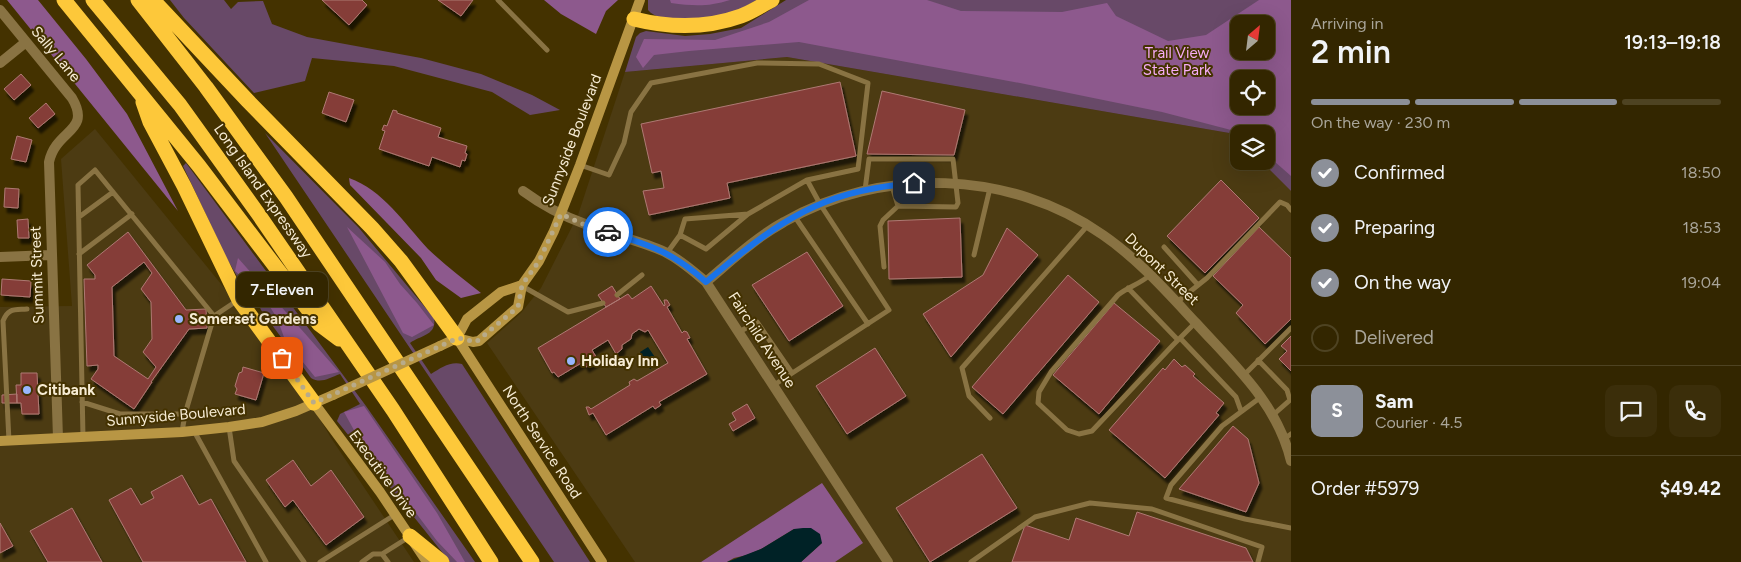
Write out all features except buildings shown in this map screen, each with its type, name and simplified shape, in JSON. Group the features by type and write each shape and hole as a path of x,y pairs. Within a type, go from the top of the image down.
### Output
{"highway":[{"path":"64,0 205,174 319,324 350,348"},
{"name":"Long Island Expressway","path":"93,0 180,105 293,263 491,562"},
{"name":"Long Island Expressway","path":"138,0 206,87 286,197 532,562"},
{"path":"153,0 372,228 401,261 458,338"},
{"path":"634,19 678,26 715,24 743,16 769,1"},
{"path":"138,89 150,122 184,186 239,300 314,403"},
{"path":"410,536 442,562"}],"main road":[{"name":"Sunnyside Boulevard","path":"5,441 182,432 262,422 296,411 458,338 473,342 479,341 518,307 522,285 539,261 561,214 640,0"},
{"path":"458,338 467,319 501,292 522,285"},
{"name":"North Service Road","path":"458,338 602,562"},
{"name":"Executive Drive","path":"314,403 396,514 427,562"}],"street":[{"name":"Sally Lane","path":"0,10 72,98 80,114 78,121"},
{"path":"0,63 26,42"},
{"name":"Summit Street","path":"58,438 49,162 58,142 78,121"},
{"name":"Dupont Street","path":"706,282 753,242 784,221 820,204 865,190 914,183 956,184 1004,190 1045,203 1088,225 1126,252 1177,303 1262,397 1288,437 1291,462"},
{"name":"Fairchild Avenue","path":"524,191 539,202 585,225 644,243 667,253 688,266 706,282 888,562"},
{"path":"0,257 51,255"}],"lane":[{"path":"498,0 547,50"},
{"path":"580,166 609,175 624,144 631,112 651,83 757,63 819,64 868,83 858,169 807,180 748,214 706,249 680,235"},
{"path":"865,190 869,159 953,159 958,203 956,207 898,206 883,220 880,226 884,267"},
{"path":"83,437 78,185 95,170 214,316"},
{"path":"773,386 889,310 820,204 807,180"},
{"path":"892,186 898,206"},
{"path":"974,255 990,188"},
{"path":"78,217 113,192"},
{"path":"1177,303 1198,285 1280,202 1287,205 1291,210"},
{"path":"79,254 132,214"},
{"path":"667,253 680,235 685,219 748,214"},
{"path":"795,216 868,324"},
{"path":"990,418 969,396 962,368 1088,225"},
{"path":"1164,247 1198,285"},
{"path":"617,295 642,275"},
{"path":"1150,276 1140,284 1128,288 1118,295 1051,372 1039,392 1038,403 1067,430 1078,434 1092,432 1195,323"},
{"path":"522,285 568,312 603,303"},
{"path":"1128,288 1236,397 1241,412"},
{"path":"182,432 185,414 214,316 239,300"},
{"path":"5,441 3,321 6,314 12,310 27,309"},
{"path":"739,332 758,322 792,373"},
{"path":"1243,375 1291,328"},
{"path":"1258,360 1287,390 1290,400 1273,415"},
{"path":"1262,397 1222,426 1171,486 1166,498 1244,519 1291,528"},
{"path":"82,402 120,414 185,414"},
{"path":"228,427 234,461 304,562"},
{"path":"194,430 266,562"},
{"path":"971,562 1035,517 1090,503 1152,509 1262,547 1258,562"},
{"path":"320,562 396,514"},
{"path":"362,562 373,554 382,554 410,536"},
{"path":"382,554 388,562"}],"shaded area":[{"path":"787,57 1230,133 1230,170 1270,170 1291,191 1291,562 635,562 487,343 521,313 541,288 578,215 625,72"},
{"path":"95,129 234,300 313,407 331,438 414,562 0,562 0,307 72,306 61,159"}],"green space":[{"path":"7,0 38,0 86,59 127,114 178,211"},
{"path":"170,0 224,0 231,9 238,2 263,1 272,24 307,37 421,58 481,74 532,95 560,110 530,115 492,92 394,66 312,58 305,81 254,93 184,18"},
{"path":"544,0 618,0 606,11 596,34 561,14"},
{"path":"648,0 757,0 732,13 701,19 676,20 655,15 648,10"},
{"path":"670,0 730,0 715,4 687,5 671,3"},
{"name":"Trail View State Park","path":"786,0 1291,0 1291,191 1270,170 1275,170 1275,125 1230,125 1230,133 787,57 625,72 636,37 640,33 646,31 685,36 710,34 741,28"},
{"name":"Trail View State Park","path":"809,0 927,0 961,11 1062,12 1107,3 1116,16 1168,41 1206,35 1230,19 1230,60 1275,60 1275,15 1236,15 1259,0 1291,0 1291,176 1275,162 1275,125 1230,125 1230,130 1162,112 1020,83 799,42 654,55 643,68 636,57 644,39 715,40 769,22"},
{"path":"265,133 359,228 434,318 431,331 410,343 431,374 450,364 462,364 590,562 554,562"},
{"path":"186,163 366,406 475,562 450,562 337,421 340,414 360,404 340,374 322,380 311,378 261,310 254,293 246,292 226,257 183,166"},
{"path":"349,178 361,183 383,199 428,249 481,293 461,298 436,280 421,258 350,185"},
{"path":"347,227 385,262 400,284 434,325 412,337 403,333"},
{"path":"238,258 339,372 315,377 285,340 277,318 270,307 255,289 235,271"},
{"path":"364,406 437,513 465,562 457,562 437,541 355,432 344,412"},
{"path":"822,483 863,543 835,562 801,562 822,543 794,529 761,549 747,555 727,562 701,562"}],"water":[{"path":"648,347 659,363 650,369 640,352"},
{"path":"811,528 820,534 822,543 801,562 727,562 761,549 794,529"}],"way so far":[{"path":"282,358 314,403 458,338 473,342 479,341 518,307 522,285 539,261 561,214 585,225 608,232"}],"place":[{"name":"Somerset Gardens","path":"179,319"},
{"name":"7-Eleven","path":"282,358"},
{"name":"Holiday Inn","path":"571,361"},
{"name":"Citibank","path":"27,390"}],"route":[{"path":"608,232 644,243 667,253 688,266 706,282 753,242 784,221 840,197 871,189 914,183"}]}
